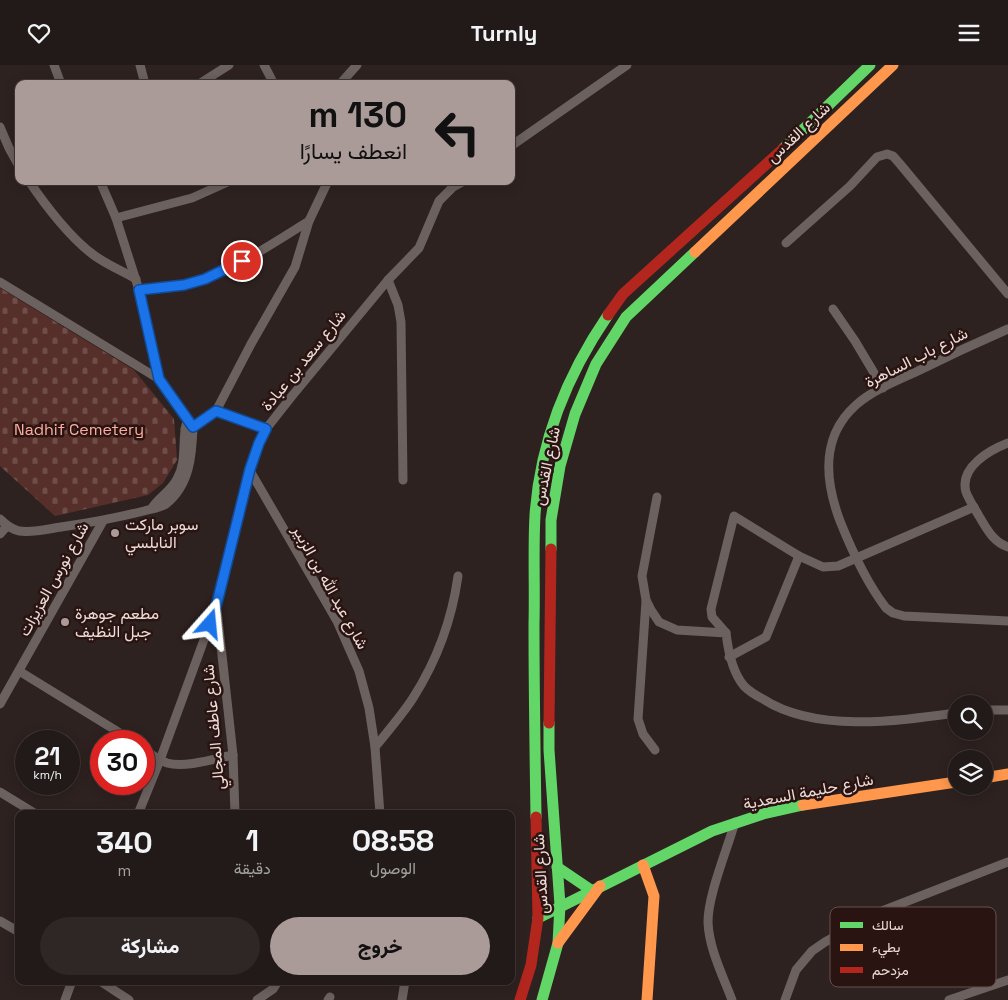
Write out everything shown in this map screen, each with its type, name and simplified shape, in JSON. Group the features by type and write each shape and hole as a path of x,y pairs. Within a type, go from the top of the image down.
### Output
{"main road":[{"name":"شارع القدس","path":"520,1000 531,965 538,918 534,716 535,515 546,449 559,405 592,339 623,294 773,159 870,65"},
{"name":"شارع القدس","path":"542,1000 558,943 560,905 549,750 551,520 555,483 576,407 601,355 616,330 637,304 893,65"},
{"path":"993,776 1008,774"},
{"name":"شارع حليمة السعدية","path":"538,918 560,905 702,834 736,822 821,802 948,783"},
{"path":"643,865 654,896 647,1000"},
{"path":"557,867 595,888 558,943"}],"street":[{"path":"54,65 60,80"},
{"path":"140,65 144,80"},
{"path":"205,80 229,65"},
{"path":"264,65 272,80"},
{"path":"344,80 357,65"},
{"path":"515,143 627,65"},
{"path":"0,127 8,148 15,159"},
{"path":"786,243 850,186 877,157 887,154 900,164 1008,295"},
{"path":"32,185 39,197 78,241 95,255 136,279"},
{"path":"0,519 7,526 17,531 38,531 103,521 166,504 184,481 190,466 192,454 188,425 159,379 136,279 116,218 102,185"},
{"path":"116,218 192,198 221,185"},
{"path":"188,425 216,411 251,344 292,274 309,221 326,185"},
{"name":"شارع سعد بن عبادة","path":"140,810 216,607 250,469 266,429 388,280 419,248 439,201 457,185"},
{"path":"139,290 184,285 205,279 256,253 309,221"},
{"path":"388,280 398,305 401,322 403,481"},
{"path":"0,282 159,379"},
{"path":"833,309 883,388"},
{"name":"شارع باب الساهرة","path":"1008,329 883,388 856,405 834,435 829,454 828,473 834,503 856,559 880,600 893,613 904,616 1008,621"},
{"path":"216,411 266,429"},
{"path":"1008,443 982,457 972,467 966,480 966,491 988,533 995,540 1008,547"},
{"name":"شارع عبد الله بن الزبير","path":"250,469 347,642 365,689 375,747 380,810"},
{"path":"655,750 643,734 638,719 646,600 642,576 657,497"},
{"path":"948,714 912,719 871,721 836,720 793,714 769,703 744,686 729,657 726,633 712,617 710,609 734,516 799,557 825,568 838,566 856,559 974,507"},
{"name":"شارع نورس العزيزات","path":"0,704 103,521"},
{"path":"0,535 7,526"},
{"path":"729,657 766,637 799,557"},
{"path":"375,747 413,699 425,677 447,625 458,577"},
{"path":"646,600 654,617 666,626 678,630 726,633"},
{"name":"شارع عاطف المجالي","path":"216,607 233,755 235,810"},
{"path":"19,671 115,730"},
{"path":"993,710 1008,710"},
{"path":"155,757 169,764 182,765 233,755"},
{"path":"0,792 29,810"},
{"path":"732,1000 714,953 708,922 709,908 715,886 736,822"},
{"path":"892,907 1008,862"},
{"path":"0,921 15,930"},
{"path":"785,1000 796,970 812,951 830,939"},
{"path":"996,984 1008,980"},
{"path":"65,1000 71,985"},
{"path":"106,985 129,1000"},
{"path":"257,1000 273,989 276,985"},
{"path":"402,1000 404,985"},
{"path":"949,1000 987,987"}],"green space":[{"name":"Nadhif Cemetery","path":"0,288 134,370 174,419 177,460 163,483 148,495 55,516 0,466"}],"traffic: fast":[{"path":"783,149 870,65"},
{"path":"551,549 551,520 560,466 575,414 596,364 626,317 695,252"},
{"path":"536,817 534,542 538,488 549,435 568,385 593,338 608,315"},
{"path":"542,1000 558,943 560,905 549,750 549,723"},
{"path":"538,918 712,831 763,814 803,805"},
{"path":"557,867 591,890"}],"traffic: slow":[{"path":"695,252 893,65"},
{"path":"993,776 1008,774"},
{"path":"803,805 948,783"},
{"path":"643,865 654,896 647,1000"},
{"path":"558,943 600,886"}],"traffic: jam":[{"path":"608,315 623,294 783,149"},
{"path":"549,723 551,549"},
{"path":"520,1000 531,965 538,918 536,817"}],"place":[{"name":"سوبر ماركت النابلسي","path":"115,533"},
{"name":"مطعم جوهرة جبل النظيف","path":"65,622"}],"route":[{"path":"210,624 236,530 250,469 255,452 266,429 216,411 193,427 159,379 139,290 184,285 205,279 242,261"}]}
